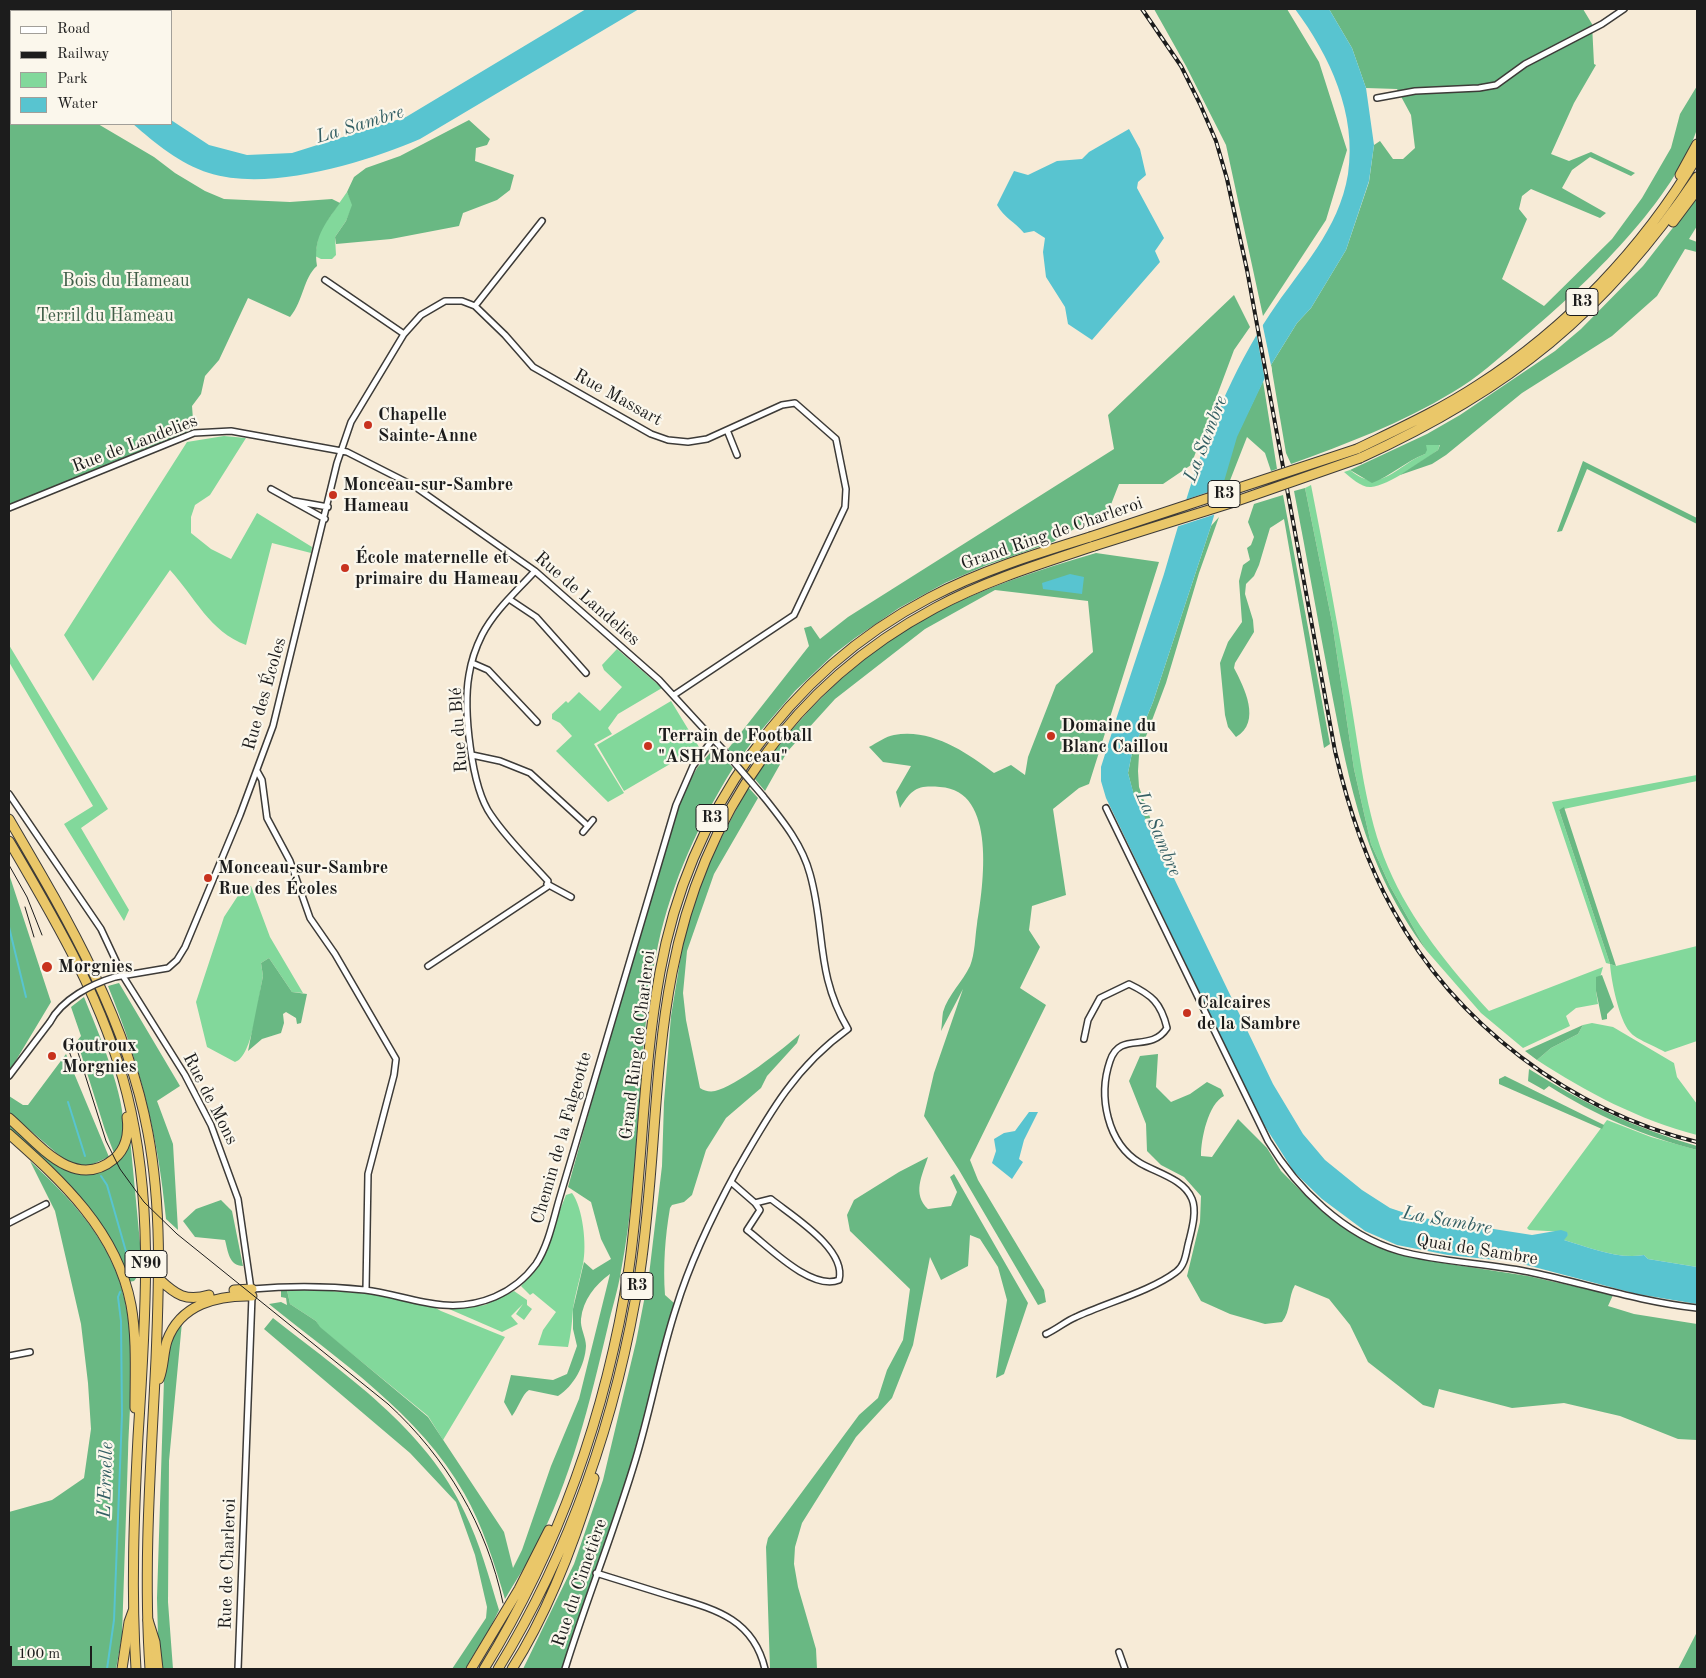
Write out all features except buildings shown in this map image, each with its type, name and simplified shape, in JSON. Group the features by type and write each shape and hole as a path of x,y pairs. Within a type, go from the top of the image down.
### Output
{"highway":[{"path":"1669,201 1697,144"},
{"name":"Grand Ring de Charleroi","path":"484,1669 541,1565 575,1481 601,1399 626,1284 640,1170 659,973 668,934 684,880 704,833 727,790 756,746 796,700 850,650 889,622 928,598 972,577 1090,537 1227,494 1357,449 1442,407 1518,357 1582,302 1606,278 1642,236 1669,201 1697,157"},
{"name":"Grand Ring de Charleroi","path":"498,1669 551,1570 599,1445 624,1357 640,1269 665,1025 673,966 695,883 715,836 737,795 764,754 821,690 854,661 896,630 935,607 976,588 1094,546 1249,497 1360,458 1447,416 1484,394 1559,337 1590,308 1651,242 1697,177"},
{"path":"1651,242 1665,232 1697,190"},
{"name":"N90","path":"9,819 86,954 125,1049 148,1132 155,1178 159,1236 159,1279 149,1513 148,1620 150,1669"},
{"name":"N90","path":"9,841 76,959 115,1052 127,1094 142,1179 146,1236 142,1389 138,1436 134,1611 136,1669"},
{"path":"9,1118 64,1165 78,1171 91,1171 108,1164 118,1156 125,1145 128,1132 127,1094"},
{"path":"9,1134 47,1168 78,1200 106,1240 116,1259 130,1303 133,1324 138,1436"},
{"path":"159,1279 173,1292 189,1298 252,1292"},
{"path":"154,1388 160,1374 167,1340 183,1317 205,1301 252,1292"},
{"path":"515,1666 546,1606 579,1528 595,1475 599,1445"},
{"path":"471,1669 520,1589 539,1552 564,1494 575,1481"},
{"path":"122,1669 128,1622 134,1611"},
{"path":"148,1620 155,1642 158,1669"}],"street":[{"path":"1376,98 1415,91 1479,88 1496,85 1525,64 1602,24 1624,9"},
{"path":"475,306 542,221"},
{"path":"325,280 404,334"},
{"name":"Rue des Écoles","path":"9,1076 53,1016 79,994 91,986 115,977 168,968 177,960 189,936 256,771 282,695 341,451 351,422 404,334 421,315 438,303 462,301 475,306"},
{"name":"Rue Massart","path":"475,306 505,334 533,368 651,434 668,440 688,442 707,439 782,405 795,403 836,439 846,489 845,507 796,610 785,620 674,694"},
{"path":"727,430 737,455"},
{"name":"Rue de Landelies","path":"9,508 194,433 231,431 341,451 414,486 535,571 674,694 763,796 794,838 806,862 814,895 826,978 835,1006 848,1029 814,1056 792,1080 770,1112 731,1182"},
{"path":"271,489 325,519"},
{"path":"290,500 328,507"},
{"name":"Rue du Blé","path":"535,571 509,598 482,636 472,663 469,676 468,700 472,755 475,778 491,815 548,881 548,884 571,897"},
{"path":"509,598 536,617 586,673"},
{"path":"472,663 488,670 537,722"},
{"name":"Chemin de la Falgeotte","path":"252,1292 297,1286 366,1290 442,1305 471,1305 500,1294 522,1279 536,1263 545,1246 676,805 694,766 714,739"},
{"path":"472,755 500,761 530,773 588,826"},
{"path":"256,771 262,780 267,818 290,861 310,918 336,954 396,1059 394,1075 368,1174 366,1192 366,1290"},
{"name":"Rue de Mons","path":"9,794 101,929 123,976 185,1075 211,1125 224,1157 238,1199 252,1292 246,1460"},
{"name":"Quai de Sambre","path":"1106,808 1268,1142 1285,1168 1321,1205 1368,1239 1399,1251 1534,1273 1643,1299 1697,1308"},
{"path":"583,832 593,820"},
{"path":"428,966 547,887 548,884"},
{"path":"1046,1334 1063,1326 1073,1318 1133,1293 1179,1270 1184,1262 1194,1212 1192,1199 1183,1187 1129,1155 1116,1138 1106,1115 1109,1062 1114,1052 1131,1042 1152,1042 1161,1037 1167,1028 1163,1012 1148,993 1129,984 1100,998 1088,1020 1084,1038"},
{"path":"731,1182 755,1203 760,1210 747,1230 806,1276 828,1282 838,1280 841,1271 828,1245 771,1199 755,1203"},
{"name":"Rue du Cimetière","path":"565,1669 596,1573 621,1506 646,1425 682,1287 702,1238 731,1182"},
{"path":"9,1223 46,1204"},
{"path":"9,1356 30,1352"},
{"name":"Rue de Charleroi","path":"238,1669 246,1460"},
{"path":"596,1573 709,1608 728,1616 737,1622 752,1639 761,1655 764,1669"},
{"path":"1119,1652 1125,1669"}],"green space":[{"path":"1154,9 1287,9 1319,62 1347,150 1326,220 1263,316 1226,145 1186,66"},
{"path":"1329,9 1583,9 1592,24 1594,64 1596,65 1574,103 1551,154 1569,161 1591,152 1635,173 1631,176 1590,157 1572,170 1562,188 1606,213 1600,218 1531,189 1522,196 1519,209 1527,219 1502,279 1544,306 1612,239 1642,198 1671,148 1680,114 1697,86 1698,121 1696,132 1683,160 1666,189 1620,246 1543,321 1462,387 1434,403 1353,441 1291,464 1286,453 1271,365 1297,323 1311,308 1346,250 1369,182 1374,145 1380,141 1393,159 1403,159 1415,148 1411,115 1397,89 1366,88 1352,48"},
{"name":"Bois du Hameau","path":"9,78 10,125 100,125 154,157 175,173 205,191 224,199 290,202 332,199 340,203 321,232 317,247 317,266 312,271 298,304 290,317 248,298 219,360 205,376 201,394 192,406 194,433 9,507"},
{"path":"469,120 490,139 487,145 476,148 475,161 514,175 510,190 497,200 463,213 459,226 391,239 336,244 335,237 346,221 352,205 347,192 354,177 366,168 400,156"},
{"path":"347,192 353,205 346,221 335,237 336,255 332,259 321,259 315,256 319,232"},
{"path":"1697,197 1697,226 1689,239 1697,242 1697,252 1685,249 1657,296 1612,336 1522,393 1446,455 1432,464 1400,475 1438,450 1440,445 1426,445 1427,450 1425,454 1372,483 1350,470 1427,434 1460,415 1555,351 1581,329 1643,266"},
{"path":"1234,295 1250,327 1234,350 1191,465 1163,484 1119,484 1110,507 1053,542 987,565 945,583 899,608 834,654 795,691 758,734 738,761 728,749 809,646 804,628 811,626 820,639 848,617 1114,449 1108,415"},
{"path":"1263,381 1277,469 1271,471 1265,453 1247,437 1229,483 1222,484 1236,437"},
{"path":"224,436 246,438 210,495 195,505 191,517 191,533 211,549 231,559 257,513 312,547 311,553 272,543 246,645 233,639 212,622 170,570 93,681 64,635 187,442"},
{"path":"1440,444 1438,450 1415,466 1378,486 1364,486 1344,472 1350,470 1361,477 1371,480 1380,479 1389,476 1425,454 1425,445"},
{"path":"1583,461 1697,518 1697,524 1587,469 1562,531 1557,532"},
{"path":"1311,485 1369,805 1380,847 1397,887 1408,906 1432,943 1489,1011 1603,967 1596,991 1598,1004 1576,1008 1566,1016 1570,1026 1523,1048 1481,1013 1426,950 1390,886 1371,844 1354,769 1332,622 1305,488"},
{"path":"1305,488 1332,622 1354,769 1371,844 1390,886 1426,950 1405,919 1388,888 1374,857 1353,793 1338,725 1294,491"},
{"path":"1283,495 1330,744 1324,748 1284,519 1270,528 1259,565 1254,576 1246,584 1245,594 1253,620 1254,632 1235,663 1234,668 1246,694 1248,704 1248,723 1244,731 1236,737 1228,727 1225,715 1220,663 1228,642 1242,622 1239,581 1243,565 1250,560 1247,548 1251,545 1254,537 1248,522 1254,504"},
{"path":"1219,517 1199,573 1166,683 1139,755 1139,787 1152,823 1151,832 1134,796 1128,773 1132,753 1153,702 1211,526"},
{"path":"1096,553 1159,562 1089,784 1079,788 1053,809 1066,895 1032,906 1029,930 1040,947 1020,988 1046,1005 970,1160 978,1180 1044,1290 1046,1302 1038,1305 959,1170 924,1116 934,1073 963,989 941,1031 943,1012 948,1000 967,972 973,956 983,865 979,822 971,804 958,792 940,787 920,788 912,792 900,808 896,792 911,766 883,762 869,747 891,736 921,735 935,738 960,750 994,773 1011,765 1025,775 1028,757 1056,685 1093,652 1088,601 995,590 925,629 835,699 787,752 765,791 754,778 790,731 831,689 876,650 900,633 946,608 988,589 1031,573"},
{"path":"9,645 108,809 81,828 129,910 124,921 64,824 93,806 9,662"},
{"path":"617,649 662,688 618,714 608,728 612,734 594,744 624,793 608,802 556,751 572,736 560,723 552,719 552,714 566,701 568,703 579,692 600,711 622,687 604,670 602,665"},
{"name":"Terrain de Football \"ASH Monceau\"","path":"671,701 699,747 624,791 597,745"},
{"path":"719,752 733,768 709,810 688,853 671,898 658,945 645,1026 628,1231 618,1285 594,1383 578,1441 559,1497 534,1551 505,1599 477,1518 446,1464 425,1438 376,1390 269,1304 281,1302 287,1305 286,1298 281,1297 281,1290 287,1290 290,1304 316,1321 320,1327 428,1417 504,1532 513,1568 522,1550 551,1466 579,1399 610,1274 599,1283 584,1306 581,1322 586,1346 581,1368 574,1381 558,1396 529,1390 512,1416 504,1402 511,1375 553,1380 567,1374 577,1346 573,1329 573,1309 584,1262 593,1270 611,1259 601,1239 591,1202 568,1187 628,972 682,795 697,768 710,753"},
{"path":"1697,775 1697,781 1559,810 1610,964 1606,963 1552,802"},
{"path":"748,787 758,798 714,874 687,951 683,993 686,1020 700,1088 707,1091 715,1091 734,1083 771,1058 800,1034 797,1043 767,1076 761,1088 726,1118 706,1150 692,1195 684,1202 672,1205 670,1208 665,1252 664,1284 665,1295 674,1303 629,1472 582,1607 563,1669 523,1669 574,1564 603,1480 636,1342 649,1275 662,1166 664,1102 671,1016 682,949 690,915 711,858"},
{"path":"1564,807 1616,966 1610,964 1559,810"},
{"path":"9,874 51,1002 9,1072"},
{"path":"251,886 270,937 303,993 292,992 269,958 261,963 263,976 251,1037 241,1058 235,1062 207,1047 196,1002 224,917 243,888"},
{"path":"1697,946 1697,1041 1665,1052 1633,1035 1622,1019 1610,964 1616,966"},
{"path":"269,958 292,992 307,994 301,1023 297,1024 296,1018 286,1012 283,1014 284,1023 281,1033 262,1039 248,1051 263,976 261,963"},
{"path":"1602,975 1614,1007 1607,1014 1607,1019 1602,1020 1596,991 1596,977"},
{"path":"119,983 180,1086 157,1101 173,1144 178,1230 166,1219 158,1158 146,1100 129,1044 108,986"},
{"path":"84,997 110,1064 120,1101 123,1131 120,1143 114,1153 77,1041 81,1036 71,1007"},
{"path":"1592,1023 1613,1027 1674,1063 1677,1077 1697,1104 1697,1135 1675,1129 1614,1104 1537,1060 1551,1048 1578,1034 1583,1025"},
{"path":"1583,1025 1578,1034 1551,1048 1537,1060 1525,1051"},
{"path":"66,1054 109,1157 88,1166 68,1163 9,1112 9,1096 23,1105 28,1105"},
{"path":"1158,1054 1156,1087 1171,1102 1190,1094 1207,1082 1221,1089 1224,1096 1214,1106 1206,1123 1201,1156 1212,1157 1238,1119 1267,1148 1281,1171 1306,1196 1336,1221 1381,1248 1430,1261 1528,1276 1613,1295 1608,1306 1634,1314 1697,1324 1697,1440 1678,1439 1620,1416 1564,1403 1512,1408 1439,1389 1434,1408 1423,1405 1368,1362 1350,1325 1329,1299 1295,1285 1287,1313 1282,1322 1265,1324 1230,1314 1201,1301 1187,1276 1200,1222 1201,1196 1184,1177 1161,1165 1147,1151 1146,1124 1129,1081 1140,1056"},
{"path":"1529,1069 1569,1093 1610,1114 1653,1132 1697,1146 1697,1150 1639,1132 1584,1107 1549,1086 1544,1090 1528,1081"},
{"path":"1505,1076 1604,1125 1602,1129 1499,1084 1499,1079"},
{"path":"1607,1120 1651,1137 1697,1150 1697,1267 1648,1259 1644,1255 1624,1256 1604,1252 1564,1240 1563,1237 1568,1235 1566,1232 1529,1230 1527,1228"},
{"path":"9,1121 52,1159 64,1167 77,1172 90,1173 103,1170 112,1165 121,1157 130,1138 140,1243 140,1273 134,1281 128,1282 112,1244 9,1131"},
{"path":"928,1157 919,1191 923,1203 928,1209 951,1206 957,1192 950,1177 954,1174 1028,1303 1004,1374 996,1378 1007,1300 998,1267 980,1239 970,1235 968,1266 941,1280 930,1257 913,1345 892,1398 856,1437 802,1523 795,1547 794,1564 798,1587 816,1649 817,1669 770,1669 766,1547 768,1538 859,1415 878,1398 887,1370 903,1340 910,1289 850,1231 847,1215 854,1200 899,1172"},
{"path":"30,1161 77,1209 98,1236 114,1267 122,1289 127,1312 130,1335 131,1383 122,1636 116,1669 9,1669 9,1512 52,1500 84,1478 91,1429 81,1324 55,1211"},
{"path":"572,1193 579,1208 585,1247 568,1347 538,1345 543,1330 556,1312 533,1293 530,1295 521,1286 537,1267 566,1195"},
{"path":"221,1200 232,1211 243,1266 232,1261 225,1240 195,1237 183,1221 196,1209"},
{"path":"287,1290 321,1290 412,1300 429,1305 505,1337 443,1440 428,1416 319,1327 316,1321 290,1304"},
{"path":"514,1291 527,1300 527,1305 532,1309 524,1320 516,1314 523,1304 511,1316 518,1324 502,1332 449,1309 485,1305"},
{"path":"273,1318 355,1382 406,1429 429,1455 465,1513 484,1561 499,1610 465,1669 452,1669 486,1618 487,1607 475,1555 456,1502 410,1453 264,1329"},
{"path":"182,1322 169,1461 168,1602 173,1669 163,1669 158,1637 157,1598 164,1379 169,1349"},
{"path":"1697,1632 1697,1669 1678,1669"}],"water":[{"name":"La Sambre","path":"586,9 639,9 420,139 372,157 316,172 259,179 233,178 209,173 178,159 134,125 172,125 172,121 209,145 247,155 292,153 406,117"},
{"name":"La Sambre","path":"1295,9 1329,9 1352,48 1366,88 1374,145 1369,181 1346,250 1311,308 1297,323 1271,365 1237,437 1211,526 1153,702 1132,753 1128,773 1134,795 1273,1084 1303,1134 1325,1160 1362,1190 1390,1208 1417,1217 1532,1235 1561,1230 1567,1232 1568,1235 1564,1240 1604,1252 1624,1256 1644,1255 1648,1259 1697,1267 1697,1304 1637,1294 1515,1262 1448,1255 1397,1245 1365,1231 1322,1199 1294,1172 1261,1120 1106,798 1101,781 1101,767 1212,425 1250,347 1270,314 1327,231 1343,194 1348,174 1350,152 1348,130 1338,87 1330,66 1319,46"},
{"path":"1129,129 1140,149 1146,175 1138,182 1137,188 1164,238 1155,251 1160,262 1092,340 1068,324 1065,307 1046,277 1043,252 1045,238 1034,231 1024,233 1003,214 997,205 1014,171 1028,175 1057,161 1082,159 1089,152"},
{"path":"1070,574 1084,577 1082,594 1043,589 1042,583"},
{"path":"1029,1112 1038,1112 1024,1140 1019,1159 1023,1162 1012,1179 992,1163 996,1151 994,1139 1004,1133 1015,1131"}],"pier":[{"path":"1262,322 1272,370 1265,380 1256,332"},
{"path":"1223,487 1216,514 1176,527 1185,500"}],"waterway":[{"name":"L'Ernelle","path":"9,927 26,997"},
{"name":"L'Ernelle","path":"68,1102 85,1156"},
{"name":"L'Ernelle","path":"101,1176 107,1185 131,1269 130,1277"},
{"name":"L'Ernelle","path":"107,1669 114,1620 122,1415 121,1321 118,1297 120,1292"}],"tram line":[{"path":"9,865 27,897 42,935"},
{"path":"25,907 34,937"},
{"path":"75,1043 106,1141 120,1169 144,1202 177,1234 388,1404 409,1425 446,1470 475,1520 496,1575 503,1603"},
{"path":"69,1051 76,1070"}],"railway":[{"path":"1142,9 1181,66 1216,141 1227,179 1247,270 1335,751 1358,833 1383,891 1419,951 1449,990 1483,1025 1521,1057 1562,1085 1605,1109 1650,1128 1697,1142"}],"place":[{"name":"Chapelle Sainte-Anne","path":"368,425"},
{"name":"Monceau-sur-Sambre Hameau","path":"333,495"},
{"name":"École maternelle et primaire du Hameau","path":"345,568"},
{"name":"Domaine du Blanc Caillou","path":"1051,736"},
{"name":"Terrain de Football \"ASH Monceau\"","path":"648,746"},
{"name":"Monceau-sur-Sambre Rue des Écoles","path":"208,878"},
{"name":"Morgnies","path":"47,967"},
{"name":"Calcaires de la Sambre","path":"1187,1013"},
{"name":"Goutroux Morgnies","path":"52,1056"}],"park label":[{"name":"Terril du Hameau","path":"105,316"}]}
